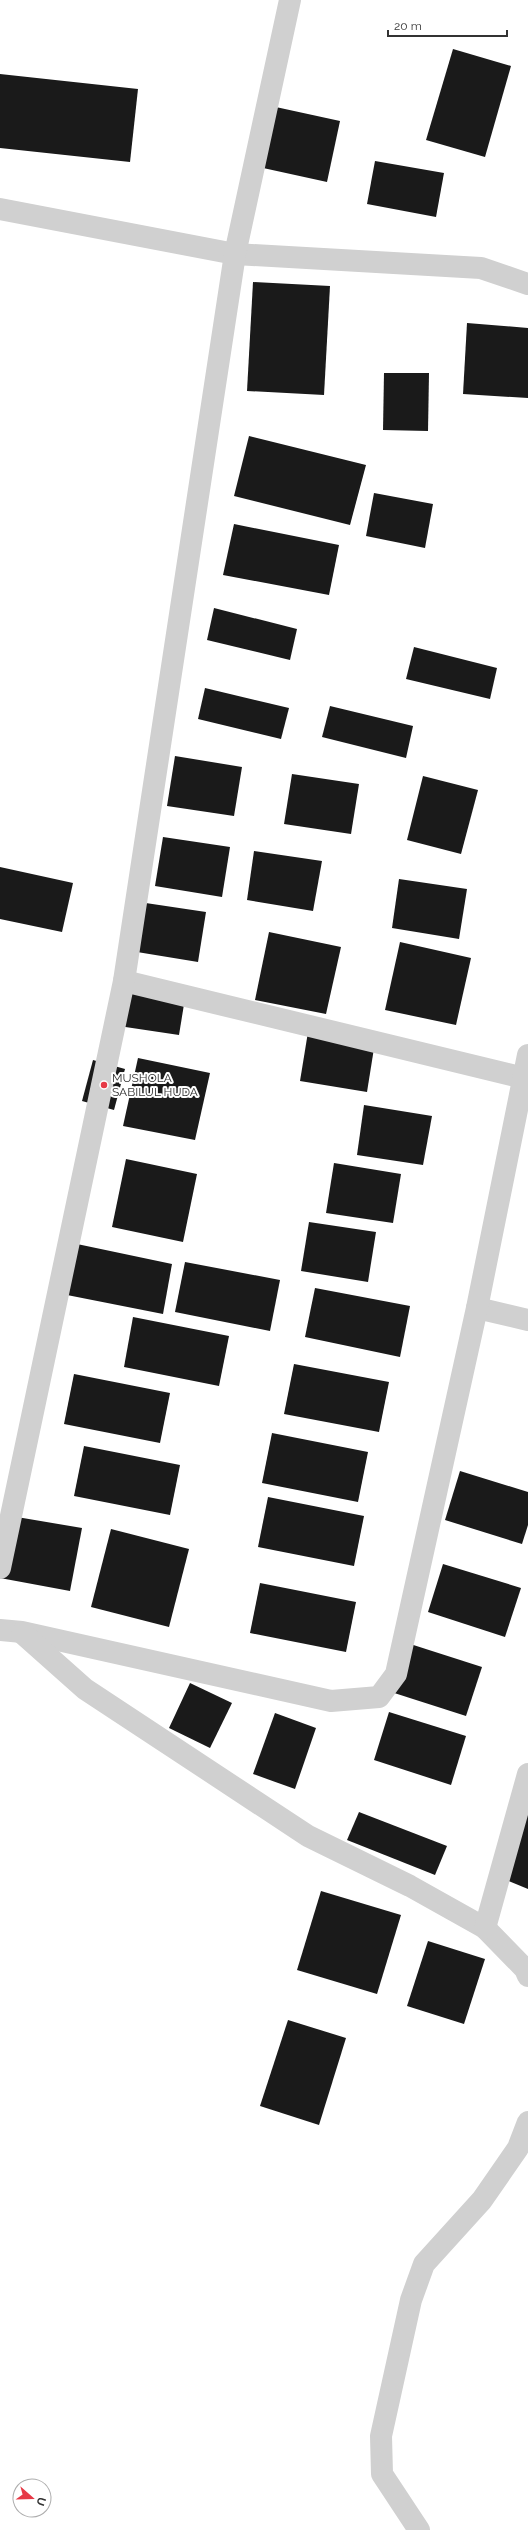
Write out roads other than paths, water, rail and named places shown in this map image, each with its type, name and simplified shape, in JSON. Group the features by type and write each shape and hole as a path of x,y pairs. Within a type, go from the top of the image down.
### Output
{"street":[{"path":"0,1568 124,981 235,254 290,0"},
{"path":"0,209 235,254 481,268 528,284"},
{"path":"124,981 524,1078"},
{"path":"0,1630 22,1632 331,1701 379,1697 396,1674 478,1308 528,1056"},
{"path":"478,1308 528,1320"},
{"path":"22,1632 84,1689 308,1836 410,1886 485,1928 525,1969 528,1976"},
{"path":"485,1928 528,1774"},
{"path":"419,2530 382,2474 381,2436 411,2300 424,2264 482,2200 518,2148 528,2122"}],"place":[{"name":"MUSHOLA SABILUL HUDA","path":"104,1085"}]}
